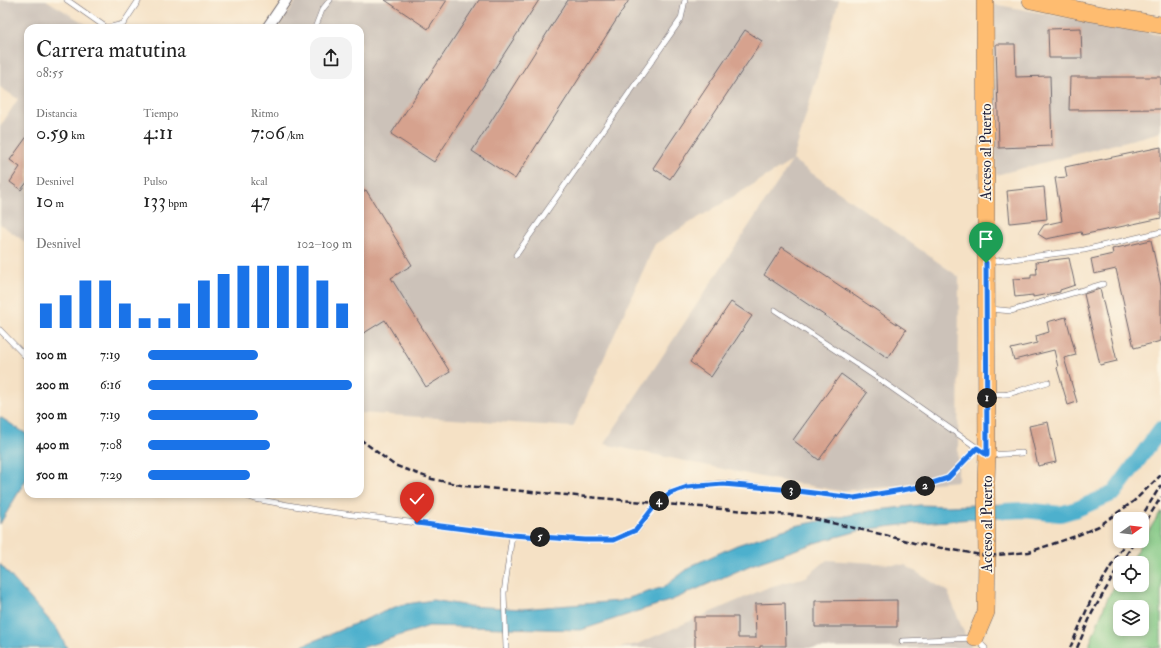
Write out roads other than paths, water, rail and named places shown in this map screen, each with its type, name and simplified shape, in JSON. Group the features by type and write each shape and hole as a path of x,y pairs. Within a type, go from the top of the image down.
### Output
{"main road":[{"name":"Acceso al Puerto","path":"978,645 986,612 987,545 986,482 982,451 987,395 985,0"},
{"path":"1031,0 1092,13 1161,25"}],"street":[{"path":"270,24 286,0"}],"lane":[{"path":"67,0 101,24"},
{"path":"123,24 139,0"},
{"path":"317,24 322,10 330,0"},
{"path":"516,255 681,19 685,0"},
{"path":"986,263 1084,250 1161,232"},
{"path":"987,309 1011,311 1103,284"},
{"path":"775,310 882,381 982,451 1022,453"},
{"path":"0,330 24,355"},
{"path":"987,395 1008,394 1048,382"},
{"path":"252,498 322,511 512,535 585,540 613,540 636,530 657,503 670,493 687,487 723,484 854,498 920,487 948,478 982,451"},
{"path":"506,648 504,593 512,535"},
{"path":"902,641 978,645"}],"water":[{"path":"0,417 24,432 24,483 0,524"},
{"path":"1008,504 1025,510 1009,516 909,524 862,530 818,542 751,565 672,600 581,630 429,626 361,648 297,648 400,605 433,600 468,606 522,609 619,601 664,587 693,565 737,545 795,526 870,511 920,505 948,506"},
{"path":"0,564 57,629 67,648 0,648"}],"waterway":[{"path":"1004,511 1025,510 1060,514 1077,509 1114,493 1161,429"}],"railway":[{"path":"364,442 394,465 432,479 465,486 801,516 914,543 987,556 1029,552 1076,536 1099,526 1134,501 1161,475"},
{"path":"1144,512 1161,485"},
{"path":"1149,517 1161,497"},
{"path":"1070,648 1091,600 1122,548"},
{"path":"1125,556 1131,548"},
{"path":"1077,648 1092,613 1113,577"}]}
